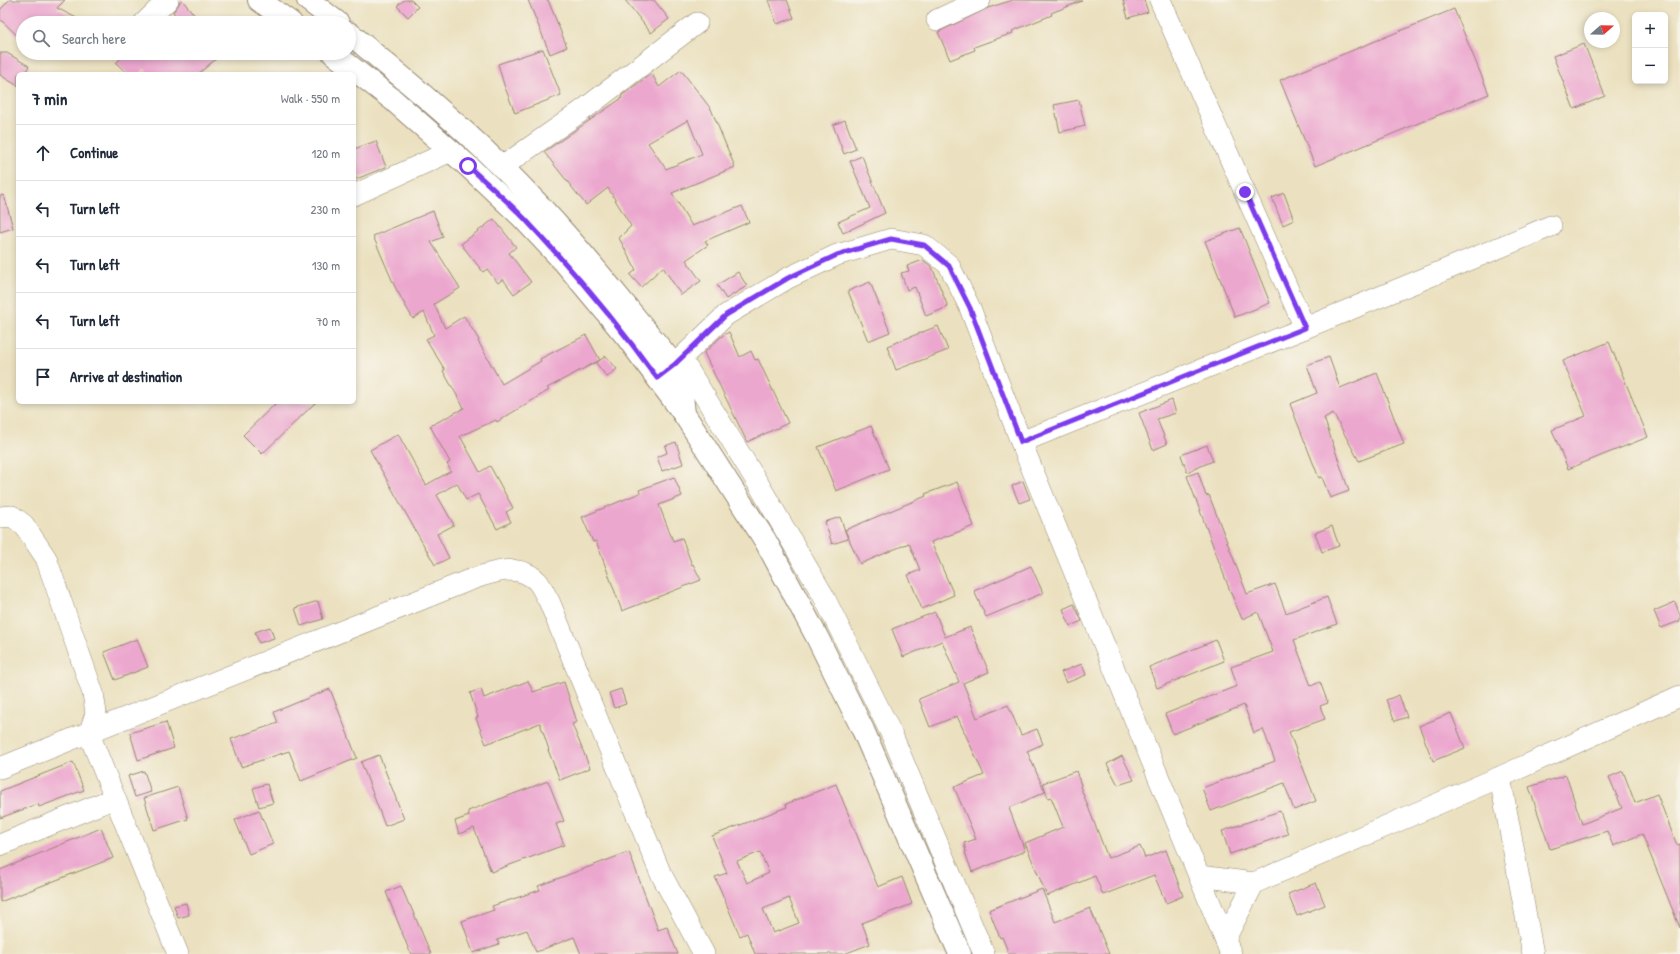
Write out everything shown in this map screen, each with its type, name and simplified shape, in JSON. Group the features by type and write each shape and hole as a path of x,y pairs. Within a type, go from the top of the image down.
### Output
{"main road":[{"path":"259,0 282,16"},
{"path":"308,0 329,16"},
{"path":"356,39 430,101 502,167 571,239 677,361 684,414"},
{"path":"342,60 392,99 522,217 566,264 626,336 684,414 765,540 817,637 863,730 960,954"}],"street":[{"path":"151,16 168,0"},
{"path":"937,20 980,0"},
{"path":"1160,0 1305,328"},
{"path":"502,167 583,110 697,23"},
{"path":"356,193 451,151"},
{"path":"1021,442 1305,328 1551,226"},
{"path":"657,378 726,315 795,275 837,255 891,239 924,245 949,266 970,308 1021,442 1228,946"},
{"path":"677,361 763,492 823,595 892,735 984,954"},
{"path":"0,517 12,516 24,525 46,558 93,693 96,712 90,734 178,954"},
{"path":"0,768 90,734 467,581 499,571 521,570 538,582 549,601 660,872 704,954"},
{"path":"1199,876 1254,883 1500,777 1680,696"},
{"path":"1500,777 1533,954"},
{"path":"0,845 115,798"},
{"path":"1228,946 1254,883"}],"building":[{"path":"9,0 65,0 57,8 72,16 16,16 16,34 0,19 0,10"},
{"path":"182,0 195,16 176,16 173,12"},
{"path":"404,0 411,0 418,7 408,17 397,6"},
{"path":"528,0 548,0 567,47 550,54"},
{"path":"625,0 654,0 669,19 651,33"},
{"path":"768,0 787,0 794,18 777,24"},
{"path":"1013,0 1082,1 1012,31 1013,33 974,47 975,50 950,60 938,32 988,8"},
{"path":"1123,0 1144,0 1148,12 1128,18"},
{"path":"1454,9 1489,94 1315,166 1280,80"},
{"path":"1584,44 1584,48 1586,48 1605,96 1574,109 1553,56"},
{"path":"543,49 561,95 515,113 504,85 498,64"},
{"path":"0,53 7,53 16,58 16,60 29,66 26,72 16,72 16,85 0,75"},
{"path":"119,60 215,60 200,72 148,72 144,69 141,72 126,72 116,63"},
{"path":"681,70 711,109 735,167 672,193 692,226 742,206 749,222 705,241 708,245 686,260 701,281 681,295 663,267 641,287 630,275 636,270 619,238 631,226 608,188 586,205 544,152 622,98 621,96 648,76 652,74 659,87","holes":["688,120 702,154 666,169 648,143"]},
{"path":"1079,100 1085,126 1060,132 1054,105"},
{"path":"845,120 856,149 844,154 833,125"},
{"path":"376,141 386,167 356,179 356,148"},
{"path":"862,156 885,213 843,233 838,222 870,208 850,161"},
{"path":"1284,193 1294,220 1283,225 1272,198"},
{"path":"4,195 13,228 0,232 0,196"},
{"path":"433,211 443,237 431,242 460,288 434,304 445,328 464,316 479,340 478,341 502,384 541,361 540,359 586,335 600,360 547,388 549,390 497,422 496,420 460,436 480,472 490,466 513,508 506,512 511,522 497,529 478,494 466,500 457,483 437,495 454,525 437,534 449,558 435,565 370,450 398,434 426,485 451,471 447,464 450,462 430,426 464,408 443,371 445,370 426,339 434,335 424,312 413,319 395,287 373,236"},
{"path":"494,219 516,247 509,253 531,282 514,294 503,279 498,283 487,269 483,272 461,244"},
{"path":"1240,228 1270,303 1235,317 1205,241"},
{"path":"923,260 932,267 948,307 926,316 915,287 907,290 901,273 909,271 907,266"},
{"path":"738,272 747,286 726,299 717,285"},
{"path":"870,282 890,332 868,341 848,291"},
{"path":"938,326 948,350 896,370 887,346"},
{"path":"729,332 740,357 751,351 755,360 758,359 788,423 747,442 704,353 722,336"},
{"path":"1609,342 1648,437 1568,469 1552,430 1586,416 1563,361"},
{"path":"606,356 617,369 607,377 596,363"},
{"path":"1329,357 1340,388 1377,373 1404,444 1359,461 1333,413 1324,418 1349,491 1330,498 1322,477 1319,478 1290,404 1317,393 1307,365"},
{"path":"1172,400 1176,413 1157,419 1167,444 1153,450 1139,413"},
{"path":"275,404 314,404 262,454 243,435"},
{"path":"871,426 889,469 836,491 818,447"},
{"path":"676,442 683,464 662,471 657,457 667,453 665,446"},
{"path":"1207,445 1213,461 1187,472 1181,455"},
{"path":"1198,472 1206,496 1209,495 1247,594 1275,584 1286,613 1327,597 1337,624 1294,640 1311,686 1320,682 1328,703 1320,706 1325,719 1289,732 1316,801 1294,810 1284,783 1211,811 1202,788 1275,761 1263,729 1254,733 1244,705 1173,734 1165,714 1237,686 1231,667 1273,652 1258,612 1242,619 1230,591 1187,476"},
{"path":"674,477 682,496 659,505 673,541 682,538 692,565 693,564 701,580 622,611 596,541 593,542 582,517 640,493 639,490"},
{"path":"1023,481 1030,499 1019,503 1012,486"},
{"path":"957,482 974,526 931,542 954,595 922,609 908,575 920,570 909,543 860,564 845,530 926,496 925,494"},
{"path":"840,517 848,539 832,544 825,522"},
{"path":"1332,526 1339,546 1322,552 1315,533"},
{"path":"1031,566 1043,593 986,617 974,591"},
{"path":"318,601 323,619 301,626 295,608"},
{"path":"1675,602 1680,615 1680,621 1661,628 1654,611"},
{"path":"1074,604 1082,621 1070,626 1063,609"},
{"path":"935,612 945,637 970,627 989,672 963,683 977,718 1008,705 1021,735 1037,729 1043,744 1027,751 1045,792 1009,808 1025,851 972,872 965,852 964,843 976,839 954,787 984,775 957,716 930,727 919,699 959,682 942,641 903,657 892,629"},
{"path":"270,627 274,638 259,643 255,632"},
{"path":"137,639 148,667 115,680 104,652"},
{"path":"1216,640 1224,661 1157,688 1149,667"},
{"path":"1082,664 1086,675 1066,683 1061,672"},
{"path":"528,681 533,692 564,682 577,722 572,724 590,768 560,780 548,750 540,723 486,744 476,718 478,717 470,693 481,689 484,698"},
{"path":"330,689 357,758 301,781 289,751 241,767 231,739 278,723 274,712"},
{"path":"621,689 626,704 614,708 609,693"},
{"path":"1399,695 1407,717 1395,721 1386,700"},
{"path":"1451,713 1465,748 1433,761 1419,726"},
{"path":"166,722 174,748 138,760 130,733"},
{"path":"379,755 404,819 385,826 361,762"},
{"path":"1122,756 1134,780 1118,785 1107,764"},
{"path":"73,762 84,790 39,807 38,804 0,818 0,791"},
{"path":"144,771 151,792 135,797 128,776"},
{"path":"1076,771 1081,785 1080,786 1108,858 1140,846 1145,858 1166,850 1183,896 1166,903 1154,875 1103,895 1095,876 1047,896 1025,843 1063,827 1051,797 1048,798 1043,783"},
{"path":"1623,771 1635,803 1657,794 1677,845 1680,844 1680,928 1642,834 1613,846 1607,831 1550,849 1529,787 1566,775 1582,824 1622,808 1609,777"},
{"path":"548,781 564,821 556,824 564,845 491,872 474,828 459,834 455,821 469,816 468,811"},
{"path":"267,784 273,803 259,807 253,788"},
{"path":"836,784 878,887 902,877 912,904 862,923 870,944 844,954 755,954 747,933 740,936 715,877 727,873 712,836 787,807 786,804","holes":["760,852 769,873 747,883 737,861","789,898 799,923 773,933 763,909"]},
{"path":"178,787 188,819 154,830 144,798"},
{"path":"259,810 273,844 249,854 235,820"},
{"path":"1280,811 1288,834 1230,854 1222,831"},
{"path":"101,828 113,858 0,902 0,870"},
{"path":"629,852 658,930 667,927 678,954 581,954 574,937 536,952 527,930 497,940 499,944 473,953 462,921 494,910 492,906 540,890 538,886"},
{"path":"1316,883 1325,905 1297,916 1288,894"},
{"path":"401,886 431,954 412,954 409,950 386,892"},
{"path":"1042,889 1055,922 1090,908 1109,954 1009,954 1002,937 1000,938 989,910"},
{"path":"186,903 189,915 178,918 174,906"}],"route":[{"path":"468,166 522,217 566,264 626,336 657,378 674,365 726,315 788,278 837,255 891,239 924,245 949,266 970,308 1021,442 1305,328 1245,192"}]}
